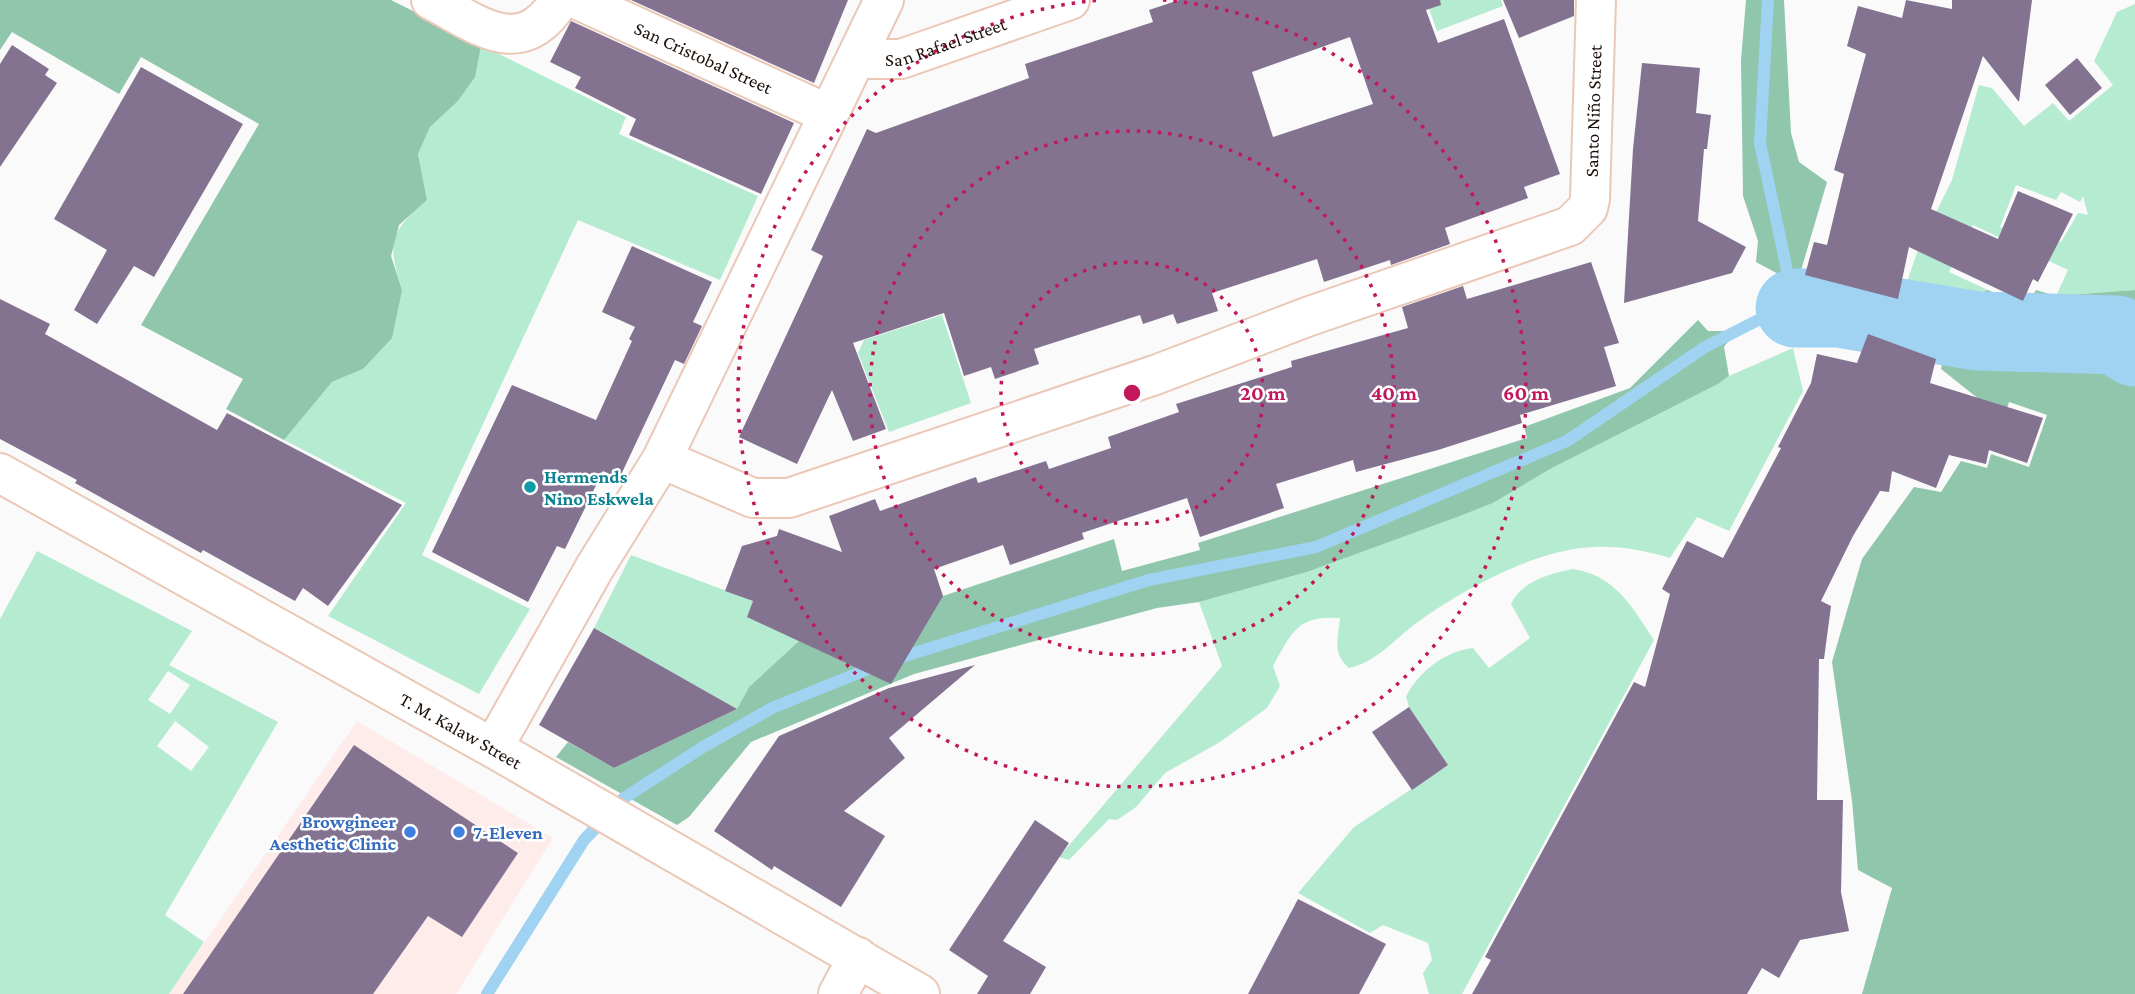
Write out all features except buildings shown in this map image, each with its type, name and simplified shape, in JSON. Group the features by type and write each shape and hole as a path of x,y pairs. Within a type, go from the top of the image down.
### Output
{"street":[{"path":"431,0 491,32 507,35 525,33 538,27 560,0"},
{"name":"San Cristobal Street","path":"578,0 828,114"},
{"path":"493,748 601,557 662,458 884,0"},
{"name":"San Rafael Street","path":"858,55 871,59 901,58 1070,0"},
{"name":"Santo Niño Street","path":"662,458 753,498 789,498 1154,375 1307,317 1556,232 1580,217 1590,199 1596,0"},
{"name":"T. M. Kalaw Street","path":"0,473 493,748 920,994"},
{"path":"838,994 858,957"}],"shaded area":[{"path":"357,721 553,838 456,994 169,994"}],"green space":[{"path":"0,0 391,0 481,45 475,77 457,102 430,127 418,154 427,200 399,225 391,256 402,290 392,338 363,369 332,382 284,440 226,409 243,379 141,325 259,124 141,57 119,94 12,32 0,50"},
{"path":"1426,0 1501,0 1503,6 1437,31"},
{"path":"1746,0 1784,0 1791,133 1799,162 1827,182 1797,284 1802,297 1853,304 1889,298 1970,297 1988,290 2025,308 2036,290 2056,296 2135,290 2135,994 1862,994 1892,888 1858,870 1852,801 1832,662 1862,559 1914,487 1941,492 1961,461 1987,468 1991,454 2029,467 2047,415 2009,402 2004,419 1941,369 1946,343 1874,333 1823,335 1787,317 1757,323 1729,341 1724,347 1729,376 1718,384 1552,468 1493,503 1307,572 1199,602 1157,608 914,674 751,742 689,817 677,825 556,757 568,742 614,768 737,709 749,687 799,641 846,663 943,596 1114,539 1122,571 1200,550 1198,543 1527,438 1524,427 1630,388 1698,320 1708,331 1727,331 1778,305 1782,284 1780,275 1756,262 1758,241 1743,196 1741,60"},
{"path":"2135,4 2135,290 2056,296 2068,270 1973,225 1949,272 1988,290 1970,297 1901,299 1919,247 1952,180 1979,85 1992,88 2024,126 2053,103 2069,121 2113,85 2094,61 2117,12","holes":["2016,185 2056,200 2061,192 2080,202 2083,196 2088,215 2078,213 2061,242 2045,233 2040,244 2000,227"]},
{"path":"481,45 626,117 619,134 758,196 720,280 578,220 422,555 530,609 479,694 328,616 406,503 284,440 332,382 363,369 402,290 393,249 398,230 427,200 418,154 430,127 457,102"},
{"path":"942,315 971,403 889,432 858,353 864,340"},
{"path":"1793,348 1803,391 1729,531 1697,517 1670,558 1615,547 1596,547 1573,549 1525,563 1455,598 1415,624 1376,656 1349,668 1338,651 1340,618 1314,619 1305,623 1291,635 1273,666 1280,686 1267,708 1220,742 1165,773 1136,807 1117,820 1109,819 1069,860 1059,857 1222,666 1199,602 1307,572 1493,503 1552,468 1729,376"},
{"path":"37,551 192,631 169,665 278,722 165,915 204,942 169,994 0,994 0,619","holes":["168,671 190,685 170,714 148,700","175,721 209,747 191,771 157,746"]},
{"path":"631,555 753,601 748,617 799,641 749,687 737,709 594,628"},
{"path":"1573,569 1588,572 1611,585 1630,605 1654,640 1462,994 1429,994 1423,973 1432,960 1428,943 1383,925 1370,933 1298,893 1354,827 1448,765 1409,707 1406,697 1418,679 1443,658 1473,648 1489,668 1530,638 1511,604 1516,596 1537,580"}],"waterway":[{"path":"895,659 1149,580 1316,547 1567,441 1705,347 1776,311 1795,308 1760,143 1768,0"},
{"path":"1795,308 1839,308 1977,331 2116,335 2135,347"},
{"path":"487,994 584,840 624,798 703,747 772,708 878,665"}],"place":[{"name":"Hermends Nino Eskwela","path":"530,487"},
{"name":"Browgineer Aesthetic Clinic","path":"410,832"},
{"name":"7-Eleven","path":"459,832"}]}
